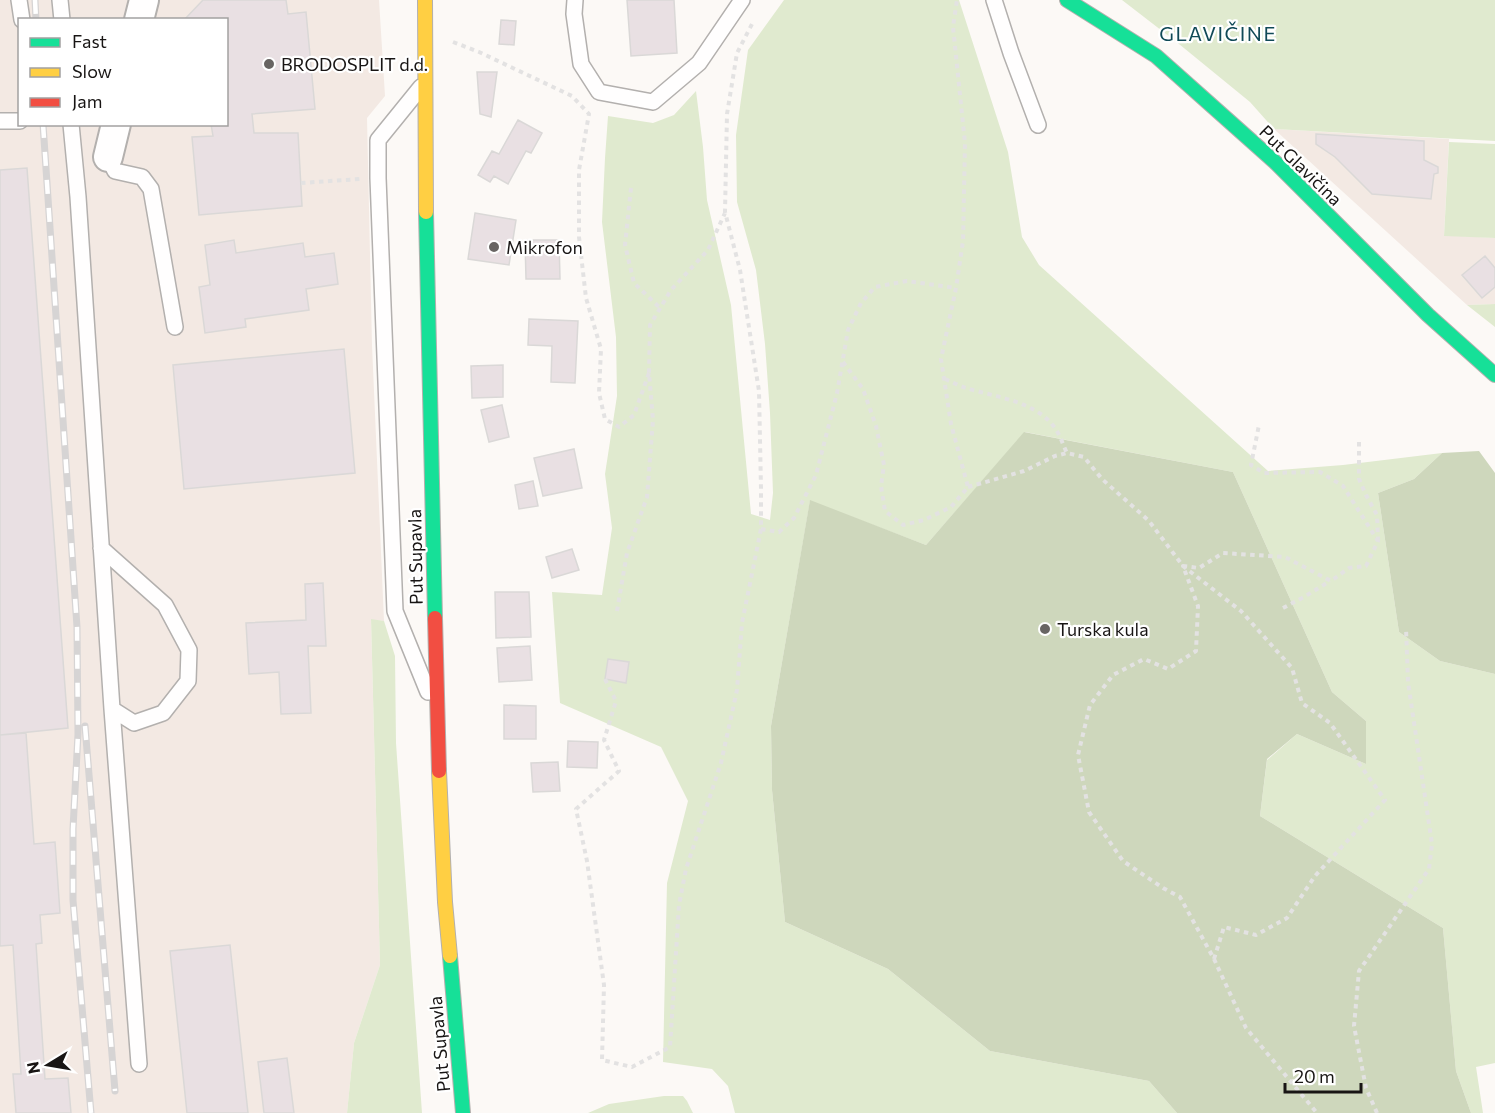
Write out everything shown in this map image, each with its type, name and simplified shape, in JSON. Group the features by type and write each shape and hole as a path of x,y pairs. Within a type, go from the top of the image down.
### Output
{"street":[{"path":"140,18 144,0"},
{"name":"Put Supavla","path":"425,0 426,222 439,778 445,902 463,1113"},
{"name":"Put Glavičina","path":"1067,0 1156,56 1275,162 1428,315 1495,375"},
{"path":"108,157 116,126"}],"lane":[{"path":"19,0 22,18"},
{"path":"60,0 62,18"},
{"path":"575,0 574,14 581,64 599,92 653,102 699,63 741,0"},
{"path":"994,0 1038,125"},
{"path":"425,82 378,141 378,178 395,611 437,714"},
{"path":"0,121 18,121"},
{"path":"71,126 78,197 112,709 140,1064"},
{"path":"108,157 115,171 142,177 151,189 175,327"},
{"path":"101,548 165,605 189,650 188,681 163,712 134,723 112,709"}],"path":[{"path":"957,0 953,27 965,143 963,241 941,359 951,424 968,487"},
{"path":"605,679 616,701 603,740 619,771 576,809 588,871 604,985 602,1060 632,1067 670,1047 679,905 686,869 721,763 735,701 742,623 761,529 759,391 740,270 725,212 727,114 737,53 754,21"},
{"path":"425,30 479,52 572,96 589,114 579,170 579,237 586,298 602,349 598,393 605,419 619,428 634,415 649,373"},
{"path":"301,183 378,178"},
{"path":"631,188 625,245 634,283 660,308"},
{"path":"617,611 627,553 647,497 653,420 649,373 650,325 671,290 708,250 725,212"},
{"path":"761,529 779,532 794,518 816,475 837,393 848,330 861,303 875,287 907,281 956,288"},
{"path":"843,362 863,389 876,426 884,465 880,486 885,511 903,525 924,520 951,507 968,487 1024,471 1055,456 1067,453 1084,457 1102,479 1149,521 1183,566 1241,611 1293,668 1302,703 1330,723 1385,800 1315,876 1287,918 1256,935 1224,927 1214,959"},
{"path":"944,379 1024,405 1044,417 1055,428 1067,453"},
{"path":"1259,425 1251,465 1264,473 1320,472 1343,486 1378,541"},
{"path":"1283,608 1349,568 1366,566 1378,541 1377,514 1359,479 1359,442"},
{"path":"1183,566 1199,567 1223,553 1285,557 1331,581"},
{"path":"1183,566 1198,606 1196,651 1168,669 1144,658 1113,675 1090,705 1078,755 1089,812 1123,861 1180,897 1214,959 1246,1028 1317,1113"},
{"path":"1377,1113 1366,1088 1354,1026 1359,971 1429,869 1432,844 1408,682 1406,628"}],"shaded area":[{"path":"0,0 379,0 385,96 367,118 372,345 384,621 371,620 380,965 354,1043 347,1113 0,1113"},
{"path":"1274,129 1449,139 1444,235 1495,238 1495,304 1467,305"}],"green space":[{"path":"784,0 959,0 1008,152 1022,237 1039,265 1268,471 1442,453 1414,479 1378,493 1399,632 1440,661 1495,674 1495,1063 1476,1067 1483,1113 1471,1113 1456,1071 1443,928 1260,816 1267,760 1297,734 1366,764 1366,721 1332,692 1233,472 1025,432 926,545 810,501 771,726 772,790 785,922 888,969 990,1051 1149,1081 1177,1113 735,1113 728,1086 712,1069 663,1062 667,883 688,801 661,747 560,703 552,592 602,595 612,528 605,474 617,396 616,337 602,222 608,116 653,123 674,115 696,91 707,200 731,305 751,514 770,520 773,493 765,344 756,270 737,202 736,135 748,50"},
{"path":"1122,0 1495,0 1495,141 1274,129 1250,102"},
{"path":"1449,142 1495,144 1495,238 1444,236"},
{"path":"1495,304 1495,327 1467,305"},
{"path":"1024,432 1233,472 1332,692 1366,721 1366,764 1297,734 1267,759 1260,816 1443,928 1456,1071 1471,1113 1177,1113 1149,1081 990,1051 888,969 785,922 772,790 771,726 810,500 926,545"},
{"path":"1479,451 1495,473 1495,674 1440,661 1399,632 1378,493 1414,479 1442,453"},
{"path":"371,619 384,621 395,656 396,743 422,1113 347,1113 354,1043 380,965"},
{"path":"664,1096 683,1096 693,1113 588,1113 609,1104"}],"building":[{"name":"BRODOSPLIT d.d.","path":"203,0 286,0 288,14 306,12 315,109 252,114 254,133 298,133 302,206 199,215 192,137 213,136 211,126 228,126 228,18 186,18"},
{"path":"627,0 674,0 677,53 631,56"},
{"path":"501,20 516,21 514,45 499,44"},
{"path":"477,72 497,72 491,117 480,114"},
{"path":"518,120 542,133 531,153 526,151 508,184 494,176 490,182 478,175 492,151 499,154"},
{"path":"1316,134 1424,141 1424,160 1438,167 1438,173 1434,174 1431,199 1372,194 1335,157 1316,144"},
{"path":"27,168 68,728 0,735 0,170"},
{"path":"475,213 516,220 509,265 468,259"},
{"path":"234,240 236,253 303,243 305,257 334,253 338,284 306,289 309,310 245,319 246,327 205,333 199,287 210,285 205,245"},
{"path":"525,240 559,240 560,279 526,279"},
{"path":"1485,256 1495,268 1495,287 1482,298 1462,275"},
{"path":"529,319 578,321 575,383 551,382 552,346 528,345"},
{"path":"344,349 355,473 184,489 173,365"},
{"path":"503,365 503,397 472,398 471,366"},
{"path":"502,405 509,437 489,442 481,410"},
{"path":"574,449 582,488 543,496 534,458"},
{"path":"533,481 538,506 519,509 515,485"},
{"path":"572,549 579,570 552,578 546,557"},
{"path":"323,583 326,646 308,646 311,713 281,714 279,672 249,674 246,623 306,620 305,584"},
{"path":"495,592 529,592 531,637 496,638"},
{"path":"530,646 532,680 499,682 497,648"},
{"path":"608,659 629,662 626,683 605,679"},
{"path":"504,705 536,706 536,739 504,739"},
{"path":"26,733 34,844 55,842 60,913 40,915 42,943 36,944 45,1079 68,1078 71,1113 16,1113 13,1074 21,1074 13,945 0,946 0,735"},
{"path":"568,741 598,742 597,768 567,767"},
{"path":"558,762 560,791 533,792 531,763"},
{"path":"230,945 248,1113 187,1113 170,951"},
{"path":"287,1058 294,1113 264,1113 258,1062"}],"railway":[{"path":"35,0 36,18"},
{"path":"43,126 77,627 78,734 73,829 73,900 91,1113"},
{"path":"85,726 115,1091"}],"traffic: fast":[{"path":"1067,0 1156,56 1275,162 1428,315 1495,375"},
{"path":"426,212 435,618"},
{"path":"450,956 463,1113"}],"traffic: slow":[{"path":"425,0 426,212"},
{"path":"439,771 450,956"}],"traffic: jam":[{"path":"435,618 439,771"}],"place":[{"name":"BRODOSPLIT d.d.","path":"269,64"},
{"name":"Mikrofon","path":"494,247"},
{"name":"Turska kula","path":"1045,629"}],"district":[{"name":"GLAVIČINE","path":"1218,33"}]}
